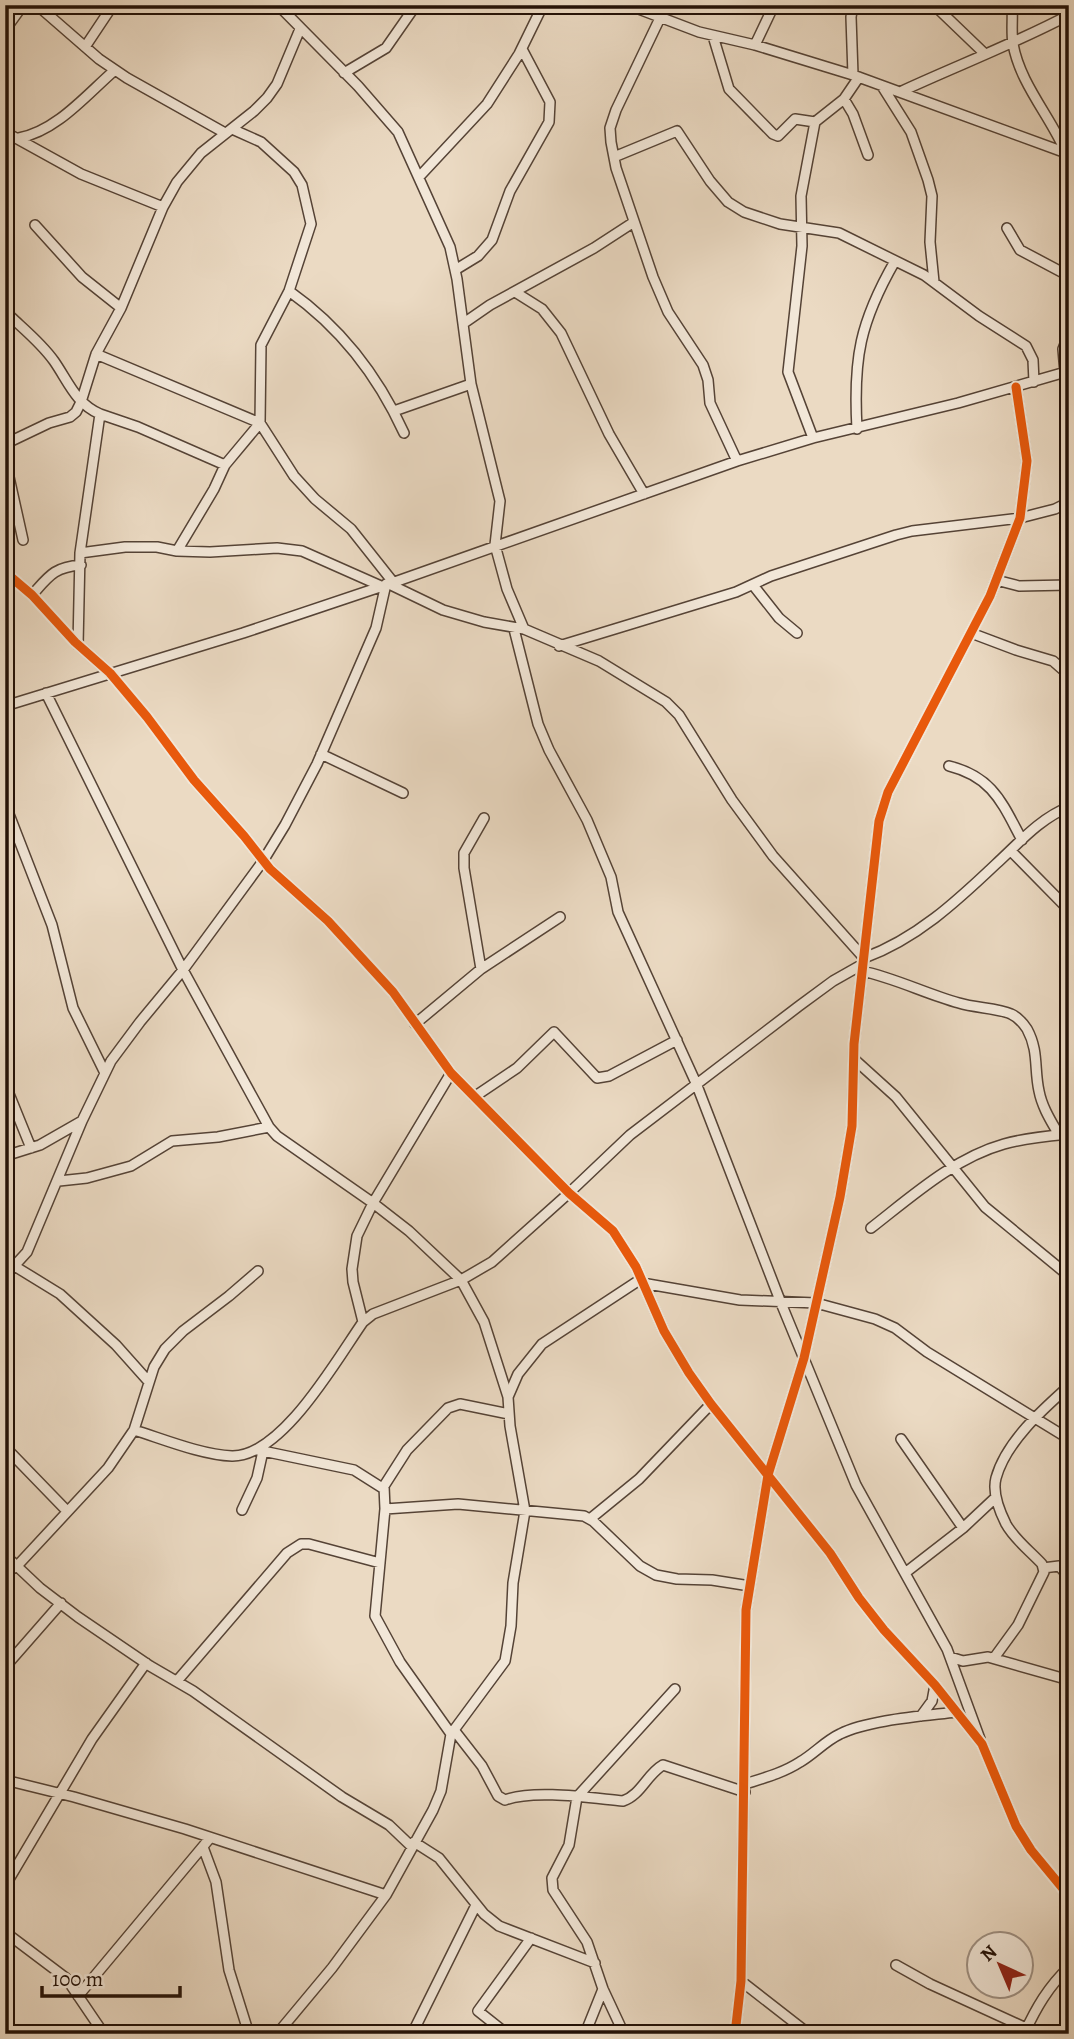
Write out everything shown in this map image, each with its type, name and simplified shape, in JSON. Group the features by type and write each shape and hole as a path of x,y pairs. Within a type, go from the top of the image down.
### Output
{"street":[{"path":"5,30 23,5"},
{"path":"5,1276 27,1252 105,1073 140,1021 183,970 263,861 285,825 321,754 376,628 387,584 351,529 315,499 294,476 260,423 261,345 289,291 311,224 302,185 286,164 261,142 229,131 115,70 37,5"},
{"path":"85,47 113,5"},
{"path":"344,73 386,48 416,5"},
{"path":"419,177 487,104 522,49 543,5"},
{"path":"628,5 655,12 713,36 755,45 856,76 1068,154"},
{"path":"755,45 774,5"},
{"path":"813,438 788,372 800,263 801,196 814,122 844,99 856,76 850,17 853,5"},
{"path":"934,5 984,53"},
{"path":"1012,5 1013,43 1027,80 1068,154"},
{"path":"283,7 300,29 398,132 450,247 464,323 471,384 500,501 495,545 519,629 538,724 587,820 611,877 618,912 696,1083 781,1303 856,1485 950,1657 1016,1826 1031,1850 1069,1896"},
{"path":"655,12 610,128 614,157 653,277 668,312 703,365 708,380 710,403 737,461"},
{"path":"900,92 984,53 1013,43 1069,15"},
{"path":"5,444 49,423 70,417 81,402 96,354 121,308 163,207 177,182 191,164 267,98 277,84 300,29"},
{"path":"713,36 729,89 773,134 778,136 792,120 814,122"},
{"path":"455,270 478,256 492,240 510,191 548,122 550,102 522,49"},
{"path":"19,138 34,135 53,124 115,70"},
{"path":"882,85 911,132 928,180 932,196 930,242 934,282"},
{"path":"844,99 853,114 868,155"},
{"path":"614,157 677,131 716,190 728,202 744,212 780,223 839,233 934,282 979,316 1026,346 1033,360 1034,382"},
{"path":"5,132 81,174 163,207"},
{"path":"464,323 634,222"},
{"path":"35,225 82,277 121,308"},
{"path":"1007,228 1020,250 1069,276"},
{"path":"857,429 855,375 867,316 895,261"},
{"path":"289,291 338,334 369,368 404,433"},
{"path":"515,292 542,309 561,333 609,434 645,494"},
{"path":"11,317 55,362 61,376 81,402 100,414 138,427 225,465"},
{"path":"5,706 243,633 737,461 813,438 857,429 1067,372 1063,349 1069,334"},
{"path":"96,354 260,423"},
{"path":"394,411 471,384"},
{"path":"735,2034 741,1981 746,1609 768,1475 804,1358 840,1197 852,1126 853,1059 881,808 971,633 996,580 1020,517 1027,461 1016,387"},
{"path":"78,645 80,553 100,414"},
{"path":"177,551 225,465 260,423"},
{"path":"5,459 23,540"},
{"path":"559,646 912,531 1020,517 1055,509 1069,502"},
{"path":"80,553 125,547 210,552 278,548 302,551 387,584 443,610 519,629 608,665 673,709 732,800 773,856 863,964 935,997 1006,1012 1019,1019 1026,1027 1038,1060 1042,1103 1064,1134 1004,1144 953,1168 871,1228"},
{"path":"32,595 50,574 63,566 80,565"},
{"path":"7,577 32,595 78,645 110,673 194,780 263,861 359,954 393,992 452,1073 474,1097 569,1193 613,1231 636,1267 664,1331 711,1404 830,1553 884,1630 982,1744"},
{"path":"996,580 1028,587 1069,585"},
{"path":"752,585 779,618 797,633"},
{"path":"971,633 1016,650 1041,656 1061,666 1069,675"},
{"path":"46,693 183,970 269,1127 277,1136 409,1231 461,1280 484,1322 508,1397 525,1511 513,1583 511,1626 505,1661 453,1732 441,1791 386,1895 332,1968 277,2034"},
{"path":"321,754 403,793"},
{"path":"949,766 968,771 994,791 1022,840"},
{"path":"5,804 52,925 73,1008 105,1073"},
{"path":"242,1510 257,1478 261,1451 283,1432 303,1408 363,1322 387,1307 461,1280 492,1262 622,1142 696,1083 833,981 918,931 958,900 1047,818 1069,807"},
{"path":"481,969 464,853 484,818"},
{"path":"1011,850 1069,910"},
{"path":"415,1024 481,969 560,917"},
{"path":"474,1097 517,1068 554,1032 597,1078 609,1076 677,1040"},
{"path":"853,1059 896,1097 999,1221 1069,1276"},
{"path":"363,1322 352,1269 357,1236 373,1203 437,1093 452,1073"},
{"path":"5,1084 31,1147"},
{"path":"5,1156 61,1134 82,1121"},
{"path":"59,1181 87,1178 131,1166 173,1142 269,1127"},
{"path":"61,1134 76,1141"},
{"path":"16,1267 60,1294 116,1345 149,1382"},
{"path":"5,1573 17,1566 108,1468 134,1430 154,1367 165,1349 258,1270"},
{"path":"508,1397 518,1374 542,1344 642,1281 740,1300 816,1303 875,1319 895,1328 927,1352 1069,1439"},
{"path":"994,1658 1024,1614 1044,1572 1006,1525 995,1498 995,1479 1004,1458 1034,1418 1069,1386"},
{"path":"509,1414 460,1404 448,1409 426,1428 407,1450 385,1483 385,1509 374,1611 377,1624 400,1662 453,1732 478,1759 502,1799 577,1797 623,1801 629,1799 663,1765 745,1788 759,1779 799,1763 839,1734 891,1721 956,1712"},
{"path":"590,1519 639,1479 711,1404"},
{"path":"134,1430 213,1453 234,1456 261,1451 354,1470 384,1489"},
{"path":"901,1439 963,1528"},
{"path":"5,1447 68,1511"},
{"path":"905,1573 963,1528 995,1498"},
{"path":"385,1509 458,1504 570,1514 590,1519 640,1566 656,1575 750,1586"},
{"path":"177,1681 287,1553 296,1546 309,1544 380,1563"},
{"path":"5,1555 61,1603 146,1663 220,1710 318,1782 439,1858 476,1905 499,1926 595,1963"},
{"path":"1043,1568 1059,1566 1069,1577"},
{"path":"5,1667 61,1603"},
{"path":"950,1657 964,1661 994,1658 1069,1680"},
{"path":"955,1672 964,1661"},
{"path":"5,1886 92,1739 146,1663"},
{"path":"921,1716 932,1701 934,1685"},
{"path":"624,2034 603,1989 587,1942 552,1885 552,1878 569,1845 577,1797 675,1689"},
{"path":"745,1772 759,1779"},
{"path":"5,1780 210,1838 386,1895"},
{"path":"78,1996 210,1838"},
{"path":"203,1847 216,1882 229,1970 249,2034"},
{"path":"412,2034 476,1905"},
{"path":"5,1932 66,1978 104,2034"},
{"path":"507,2034 478,2011 531,1938"},
{"path":"896,1965 1025,2031 1037,2005 1052,1983 1069,1967"},
{"path":"741,1981 809,2034"},
{"path":"585,2034 603,1989"},
{"path":"43,2034 49,2034"}],"cycle path":[{"path":"735,2034 741,1981 746,1610 768,1475 804,1358 840,1197 852,1126 854,1044 879,821 888,792 990,596 1020,518 1027,461 1016,387"},
{"path":"5,572 32,595 75,642 110,673 194,780 270,869 328,921 393,992 451,1073 569,1193 613,1231 636,1267 664,1331 689,1373 830,1553 884,1630 935,1685 982,1744 1016,1826 1031,1850 1069,1896"}]}
